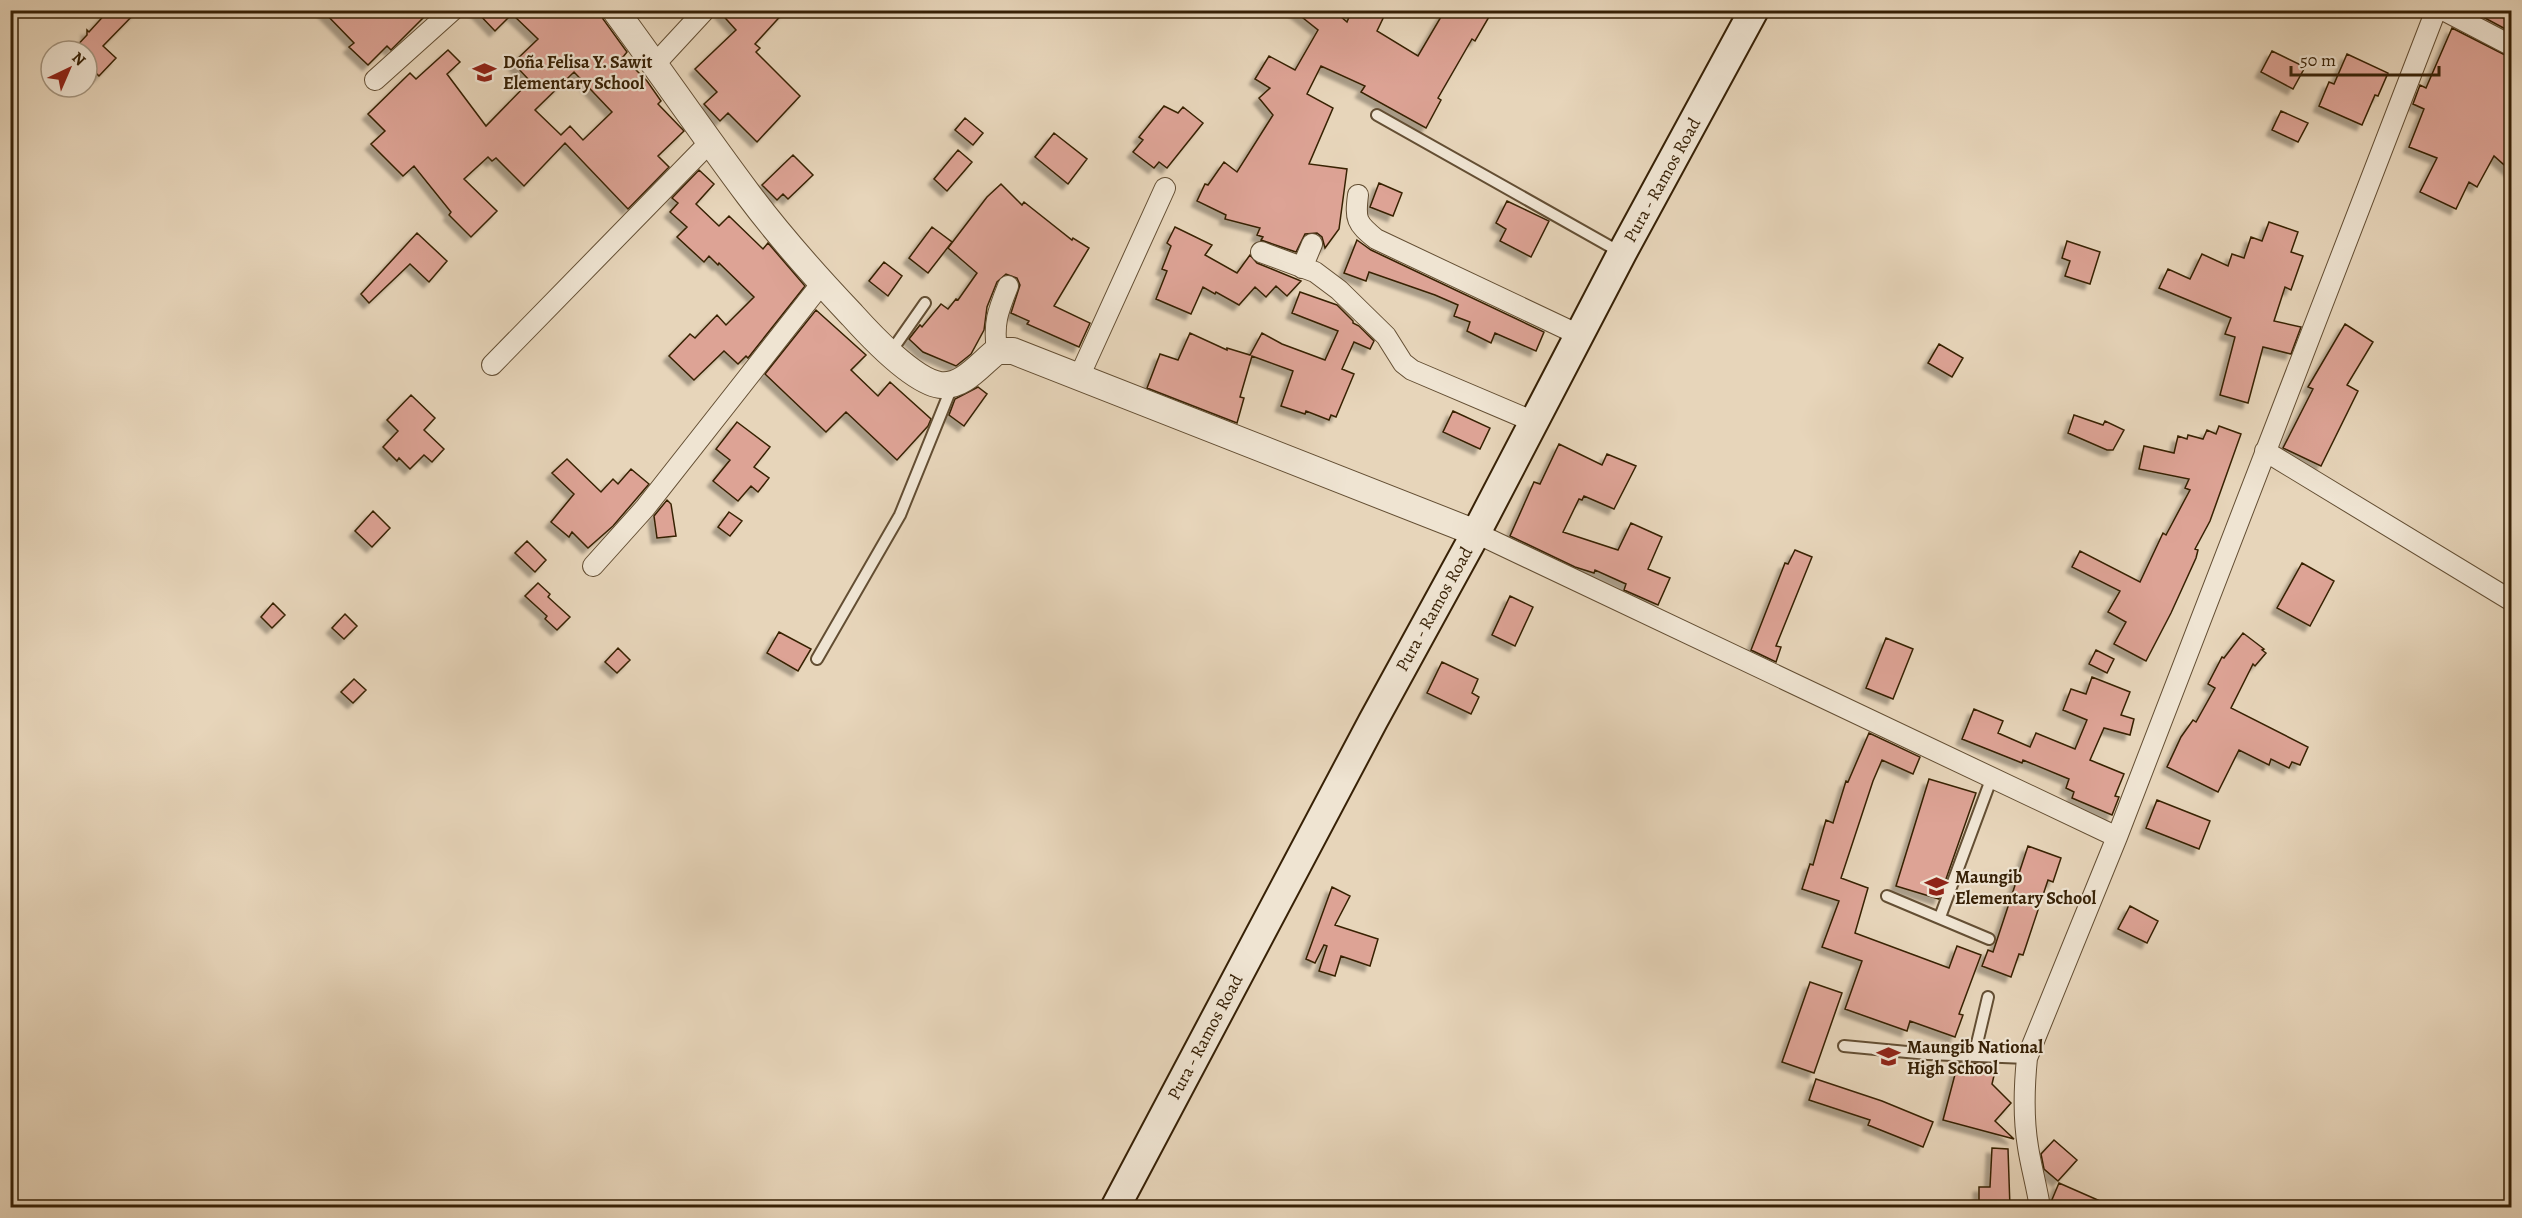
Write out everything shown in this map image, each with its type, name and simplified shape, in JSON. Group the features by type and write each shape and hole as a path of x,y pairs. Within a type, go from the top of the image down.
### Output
{"main road":[{"name":"Pura - Ramos Road","path":"1115,1208 1367,732 1476,533 1622,253 1754,10"}],"street":[{"path":"375,80 453,10"},
{"path":"615,10 750,196 822,283 890,353 922,377 939,385 953,384 974,371 997,351 1013,351 1476,533 2117,837"},
{"path":"655,64 705,10"},
{"path":"2040,1208 2028,1148 2025,1116 2024,1087 2027,1058 2117,837 2436,10"},
{"path":"2443,10 2511,46"},
{"path":"492,365 710,142"},
{"path":"1079,377 1165,188"},
{"path":"1358,195 1355,214 1358,223 1376,239 1579,335"},
{"path":"1302,268 1312,244"},
{"path":"1261,252 1314,272 1339,290 1386,336 1403,363 1412,370 1532,422"},
{"path":"593,566 645,508 822,283"},
{"path":"997,351 995,320 1008,286"},
{"path":"2265,452 2511,601"}],"lane":[{"path":"1377,115 1622,253"},
{"path":"890,353 925,303"},
{"path":"817,659 900,515 953,384"},
{"path":"1940,917 1992,777"},
{"path":"1887,896 1989,939"},
{"path":"1974,1056 1988,997"},
{"path":"1844,1046 2027,1058"}],"building":[{"path":"109,10 138,10 103,46 116,58 99,76 99,39 83,39 87,35 87,30 89,32"},
{"path":"322,10 431,10 391,50 387,46 368,65 349,47 354,43"},
{"path":"475,10 600,10 603,19 627,52 623,57 647,81 661,101 658,104 684,131 658,156 669,167 628,209 565,143 524,186 496,158 492,161 488,157 464,179 497,211 471,237 449,215 451,212 414,166 403,176 371,144 385,131 368,114 410,73 416,79 448,50 460,62 447,74 486,126 530,81 513,63 538,39 512,14 495,31","holes":["574,72 612,112 583,140 570,126 561,135 535,110"]},
{"path":"718,10 786,10 755,44 760,48 756,52 800,96 757,142 728,113 720,121 704,104 717,92 695,69 736,30"},
{"path":"1293,10 1333,10 1347,22 1352,10 1387,10 1377,31 1418,56 1445,10 1493,10 1475,41 1472,39 1438,98 1441,100 1426,128 1361,92 1365,86 1321,66 1307,94 1333,108 1309,164 1347,169 1339,229 1325,248 1322,237 1317,233 1305,234 1296,252 1261,240 1263,237 1257,235 1260,228 1225,219 1226,215 1197,201 1205,184 1208,185 1224,162 1237,172 1273,115 1259,98 1270,88 1255,79 1269,56 1295,70 1318,30"},
{"path":"2470,10 2505,10 2502,17 2511,21 2511,32"},
{"path":"2452,28 2511,58 2511,171 2494,156 2477,187 2469,182 2456,209 2420,192 2437,158 2409,147 2424,109 2413,104 2420,85 2426,88"},
{"path":"2272,51 2305,67 2293,89 2261,72"},
{"path":"2347,54 2388,73 2362,125 2319,106 2329,82 2334,84"},
{"path":"1164,106 1178,113 1183,107 1203,123 1167,168 1159,162 1154,168 1133,152 1143,140 1139,137"},
{"path":"2281,111 2308,123 2298,142 2272,130"},
{"path":"965,118 983,133 973,145 955,130"},
{"path":"1054,133 1087,159 1068,184 1035,157"},
{"path":"958,150 972,162 947,191 934,179"},
{"path":"793,155 813,175 788,199 783,194 777,200 762,185"},
{"path":"699,170 714,184 696,204 719,226 729,216 763,249 768,243 805,286 748,358 746,356 738,364 724,351 694,380 669,356 690,334 695,338 717,315 726,325 754,297 719,263 718,265 709,256 704,262 677,237 687,227 670,212 678,203 672,198"},
{"path":"1379,183 1402,193 1393,216 1370,207"},
{"path":"1001,184 1022,205 1024,202 1072,240 1073,238 1089,248 1054,306 1090,323 1079,347 1027,324 1029,321 1011,313 1020,285 1017,278 1006,274 997,282 987,307 984,330 971,354 956,366 923,352 909,339 941,304 948,309 956,299 958,300 977,273 948,248 987,197"},
{"path":"1507,201 1549,221 1531,257 1500,241 1506,229 1496,223"},
{"path":"2269,222 2298,232 2291,252 2303,256 2291,290 2285,287 2274,321 2301,327 2291,354 2263,347 2248,403 2220,395 2235,337 2225,334 2231,318 2159,288 2168,269 2190,279 2202,254 2228,266 2232,254 2244,258 2251,237 2262,241"},
{"path":"932,227 952,242 928,273 909,258"},
{"path":"1175,227 1212,245 1205,255 1237,273 1250,255 1257,263 1301,281 1287,296 1276,286 1266,297 1255,287 1239,305 1203,287 1191,314 1156,299 1167,271 1162,269 1171,246 1167,243"},
{"path":"417,233 447,261 429,282 410,264 369,303 361,294"},
{"path":"1357,240 1371,250 1544,332 1536,351 1495,333 1491,343 1467,331 1470,322 1454,316 1458,305 1435,295 1369,272 1366,281 1344,273"},
{"path":"2067,241 2100,252 2090,284 2065,276 2070,261 2062,258"},
{"path":"884,262 902,276 888,296 869,281"},
{"path":"1300,292 1337,305 1374,341 1370,349 1354,342 1342,369 1354,374 1336,417 1331,415 1329,420 1306,411 1305,414 1281,406 1293,371 1252,356 1240,397 1244,398 1237,423 1147,388 1160,354 1178,360 1190,333 1227,350 1227,348 1250,355 1262,333 1282,344 1325,360 1338,331 1292,313"},
{"path":"816,310 866,355 851,370 878,396 890,382 931,419 928,426 897,460 846,412 826,432 765,374"},
{"path":"2345,324 2373,342 2347,385 2358,391 2321,466 2283,448 2313,389 2308,387"},
{"path":"1939,344 1963,358 1952,377 1928,363"},
{"path":"978,387 987,394 964,426 949,415 955,399"},
{"path":"411,395 435,418 424,430 444,449 432,462 424,455 410,469 399,458 397,461 383,447 398,431 387,420"},
{"path":"1453,411 1490,428 1480,449 1443,432"},
{"path":"2074,415 2103,425 2105,421 2124,430 2113,450 2107,450 2068,433"},
{"path":"737,422 770,447 754,467 769,478 758,492 751,486 738,501 713,481 730,460 716,449"},
{"path":"2219,426 2241,434 2210,521 2195,549 2198,550 2196,558 2146,661 2114,644 2126,622 2108,612 2120,591 2072,567 2080,551 2140,582 2163,533 2166,535 2190,490 2185,488 2189,479 2139,469 2144,446 2174,453 2178,436 2187,439 2188,435 2203,439 2207,430 2216,434"},
{"path":"1559,444 1602,465 1607,454 1636,466 1614,509 1584,496 1582,500 1579,499 1563,532 1618,550 1631,523 1662,537 1648,569 1670,578 1658,605 1624,590 1626,584 1595,570 1594,573 1575,567 1510,536 1534,482 1540,484"},
{"path":"567,459 601,492 613,479 618,484 631,469 649,484 613,526 588,548 572,532 569,537 551,522 574,494 552,473"},
{"path":"667,500 671,504 676,536 657,538 654,516"},
{"path":"373,511 390,528 372,547 355,531"},
{"path":"729,512 742,521 730,536 718,527"},
{"path":"527,541 546,560 535,572 515,553"},
{"path":"1795,550 1812,557 1776,646 1781,647 1776,662 1751,650 1785,563 1788,564"},
{"path":"2302,563 2334,581 2310,626 2277,608"},
{"path":"538,583 550,594 548,597 570,617 557,630 545,619 547,616 525,596"},
{"path":"1510,596 1533,607 1515,646 1492,635"},
{"path":"273,603 285,615 272,628 261,617"},
{"path":"345,614 357,626 344,639 332,628"},
{"path":"779,632 811,649 798,671 767,653"},
{"path":"2243,633 2266,653 2255,666 2253,664 2231,708 2308,747 2300,765 2292,762 2289,768 2271,759 2269,765 2239,750 2218,792 2167,767 2181,737 2193,720 2196,722 2215,688 2208,684 2222,657 2224,658"},
{"path":"1886,638 1913,649 1893,699 1866,688"},
{"path":"618,648 630,660 617,673 605,662"},
{"path":"2096,650 2114,659 2107,673 2089,664"},
{"path":"1442,662 1478,679 1472,693 1479,697 1471,714 1427,693"},
{"path":"2092,677 2130,692 2121,715 2134,719 2130,735 2104,728 2090,760 2124,774 2115,796 2119,797 2112,815 2072,798 2074,792 2066,788 2069,779 1962,739 1974,709 2003,721 1998,733 2030,747 2036,733 2075,749 2087,720 2063,710 2071,689 2086,694"},
{"path":"354,679 366,690 353,703 341,692"},
{"path":"1869,733 1920,757 1913,774 1882,760 1873,781 1841,878 1868,888 1855,933 1949,968 1957,946 1981,955 1959,1014 1963,1015 1955,1037 1910,1021 1907,1031 1845,1009 1862,961 1822,947 1839,901 1802,889 1810,864 1813,865 1826,820 1833,823 1846,781 1848,782"},
{"path":"1929,779 1976,793 1939,899 1896,886"},
{"path":"2157,800 2210,821 2199,849 2146,828"},
{"path":"2028,846 2061,858 2053,882 2048,880 2023,955 2019,954 2011,977 1982,966 1988,950 1993,952"},
{"path":"1332,887 1350,896 1335,925 1378,939 1370,966 1341,956 1335,976 1319,971 1327,946 1324,945 1315,963 1306,959"},
{"path":"2130,906 2158,921 2147,943 2118,929"},
{"path":"1810,982 1842,993 1814,1073 1782,1062"},
{"path":"1958,1063 1985,1064 1996,1067 1992,1084 2011,1103 1995,1121 2014,1139 1943,1120"},
{"path":"1816,1079 1882,1101 1933,1122 1923,1147 1868,1125 1870,1120 1809,1100"},
{"path":"2054,1140 2077,1160 2058,1181 2044,1169 2041,1154"},
{"path":"1992,1148 2008,1149 2010,1208 1979,1208 1979,1187 1990,1187"},
{"path":"2059,1183 2116,1208 2052,1208 2051,1202"}],"place":[{"name":"Doña Felisa Y. Sawit Elementary School","path":"485,72"},
{"name":"Maungib Elementary School","path":"1937,887"},
{"name":"Maungib National High School","path":"1889,1057"}]}
